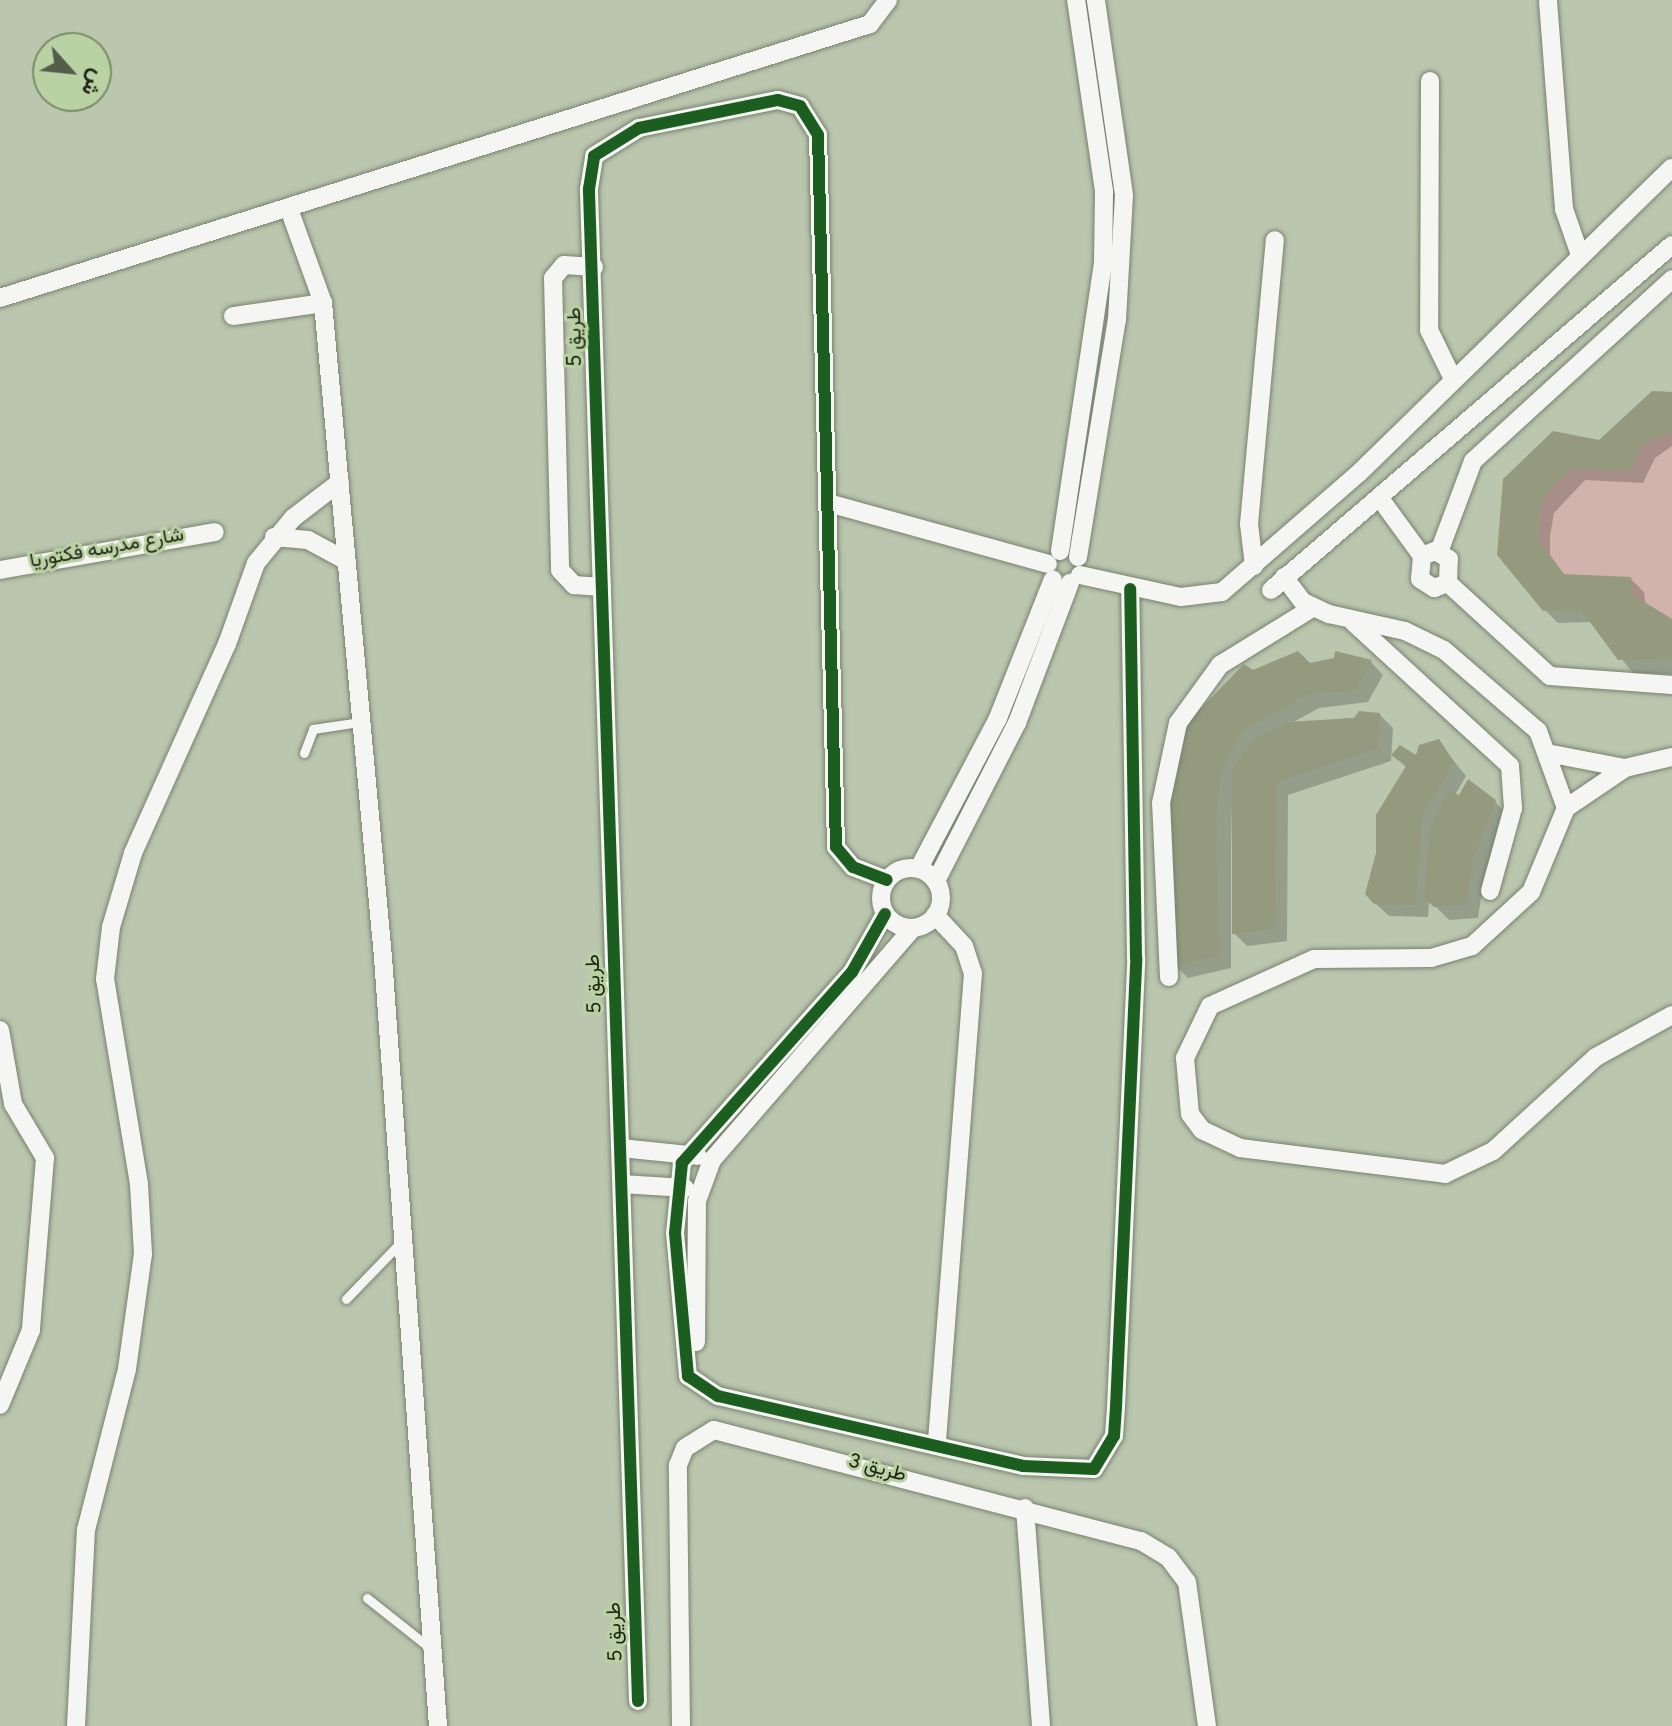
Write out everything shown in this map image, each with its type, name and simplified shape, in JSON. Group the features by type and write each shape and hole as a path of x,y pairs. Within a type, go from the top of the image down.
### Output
{"street":[{"path":"0,298 870,24 888,0"},
{"path":"1076,0 1087,57 1104,191 1108,320"},
{"path":"935,915 936,881 1017,723 1065,568 1108,320 1124,195 1108,53 1096,0"},
{"path":"1548,1 1564,209 1580,255"},
{"path":"1087,57 1108,53"},
{"path":"1430,81 1429,330 1451,375"},
{"name":"طريق 5","path":"638,1701 590,168 603,145 639,128 762,103 800,106 819,150 832,504"},
{"path":"1065,568 998,718 919,868 887,880 853,867 836,847 832,504 1065,568 1130,589 1211,598 1254,566 1359,473 1451,375 1672,168"},
{"path":"289,209 323,303 360,722 438,1726"},
{"path":"1254,566 1249,524 1275,240"},
{"path":"1566,808 1552,754 1527,720 1444,650 1405,631 1353,622 1314,607 1278,584 1672,245"},
{"path":"594,267 564,265 553,278 559,555 566,581 602,587"},
{"path":"1672,279 1473,461 1431,554 1423,582 1448,583 1550,676 1672,685"},
{"path":"233,316 323,303"},
{"path":"76,1726 86,1530 127,1369 143,1254 107,952 133,853 227,644 256,563 274,537 340,482"},
{"path":"1379,497 1431,554 1453,567 1448,583"},
{"name":"شارع مدرسه فكتوريا","path":"0,570 215,532"},
{"path":"274,537 308,540 345,560"},
{"path":"887,880 885,914 852,972 689,1153 676,1185 686,1368 699,1389 1076,1474 1094,1469 1114,1436 1136,958 1130,589"},
{"path":"1169,977 1161,803 1178,723 1220,665 1314,607"},
{"path":"1353,622 1510,766 1511,822 1490,891"},
{"path":"1552,754 1625,768"},
{"path":"1672,757 1625,768 1566,808 1531,892 1472,946 1431,958 1314,959 1210,1006 1185,1058 1190,1114 1202,1130 1240,1148 1445,1174 1493,1151 1596,1057 1672,1015"},
{"path":"919,868 936,881"},
{"path":"885,914 913,928"},
{"path":"935,915 958,935 973,973 937,1445"},
{"path":"699,1389 699,1193 712,1160 913,928 935,915"},
{"path":"0,1030 13,1104 45,1158 31,1330 0,1405"},
{"path":"621,1148 689,1153 712,1160"},
{"path":"622,1184 676,1185 699,1193"},
{"name":"طريق 3","path":"681,1726 678,1465 697,1436 732,1431 1141,1541 1168,1557 1196,1611 1207,1726"},
{"path":"1025,1508 1041,1726"}],"lane":[{"path":"304,753 313,729 360,722"},
{"path":"346,1299 400,1243"},
{"path":"367,1598 432,1650"}],"shaded area":[{"path":"1672,432 1672,619 1633,595 1631,577 1564,574 1538,541 1541,500 1572,468"}],"building":[{"path":"1652,391 1672,392 1672,432 1642,445 1630,471 1572,468 1541,500 1537,522 1538,541 1564,574 1631,577 1633,595 1672,619 1672,658 1618,660 1581,610 1543,611 1497,555 1503,479 1553,431 1599,440"},
{"path":"1298,651 1310,663 1334,658 1335,651 1372,660 1355,690 1306,695 1242,731 1221,773 1216,815 1219,956 1173,966 1170,769 1180,730 1244,664 1253,670"},
{"path":"1359,711 1380,713 1378,748 1276,782 1275,929 1232,934 1232,768 1254,740 1287,722 1354,718"},
{"path":"1439,739 1454,762 1422,816 1416,905 1374,904 1365,894 1376,853 1376,815 1406,766 1391,755 1400,745 1416,755 1419,745"},
{"path":"1468,779 1496,800 1473,859 1466,905 1434,907 1424,898 1430,827 1448,791 1459,795"}],"cycle path":[{"path":"638,1701 589,189 594,156 639,128 778,100 800,106 818,135 836,847 853,867 887,880"},
{"path":"885,914 852,972 682,1163 675,1233 688,1376 718,1396 1023,1466 1094,1469 1114,1436 1136,958 1130,589"}]}
